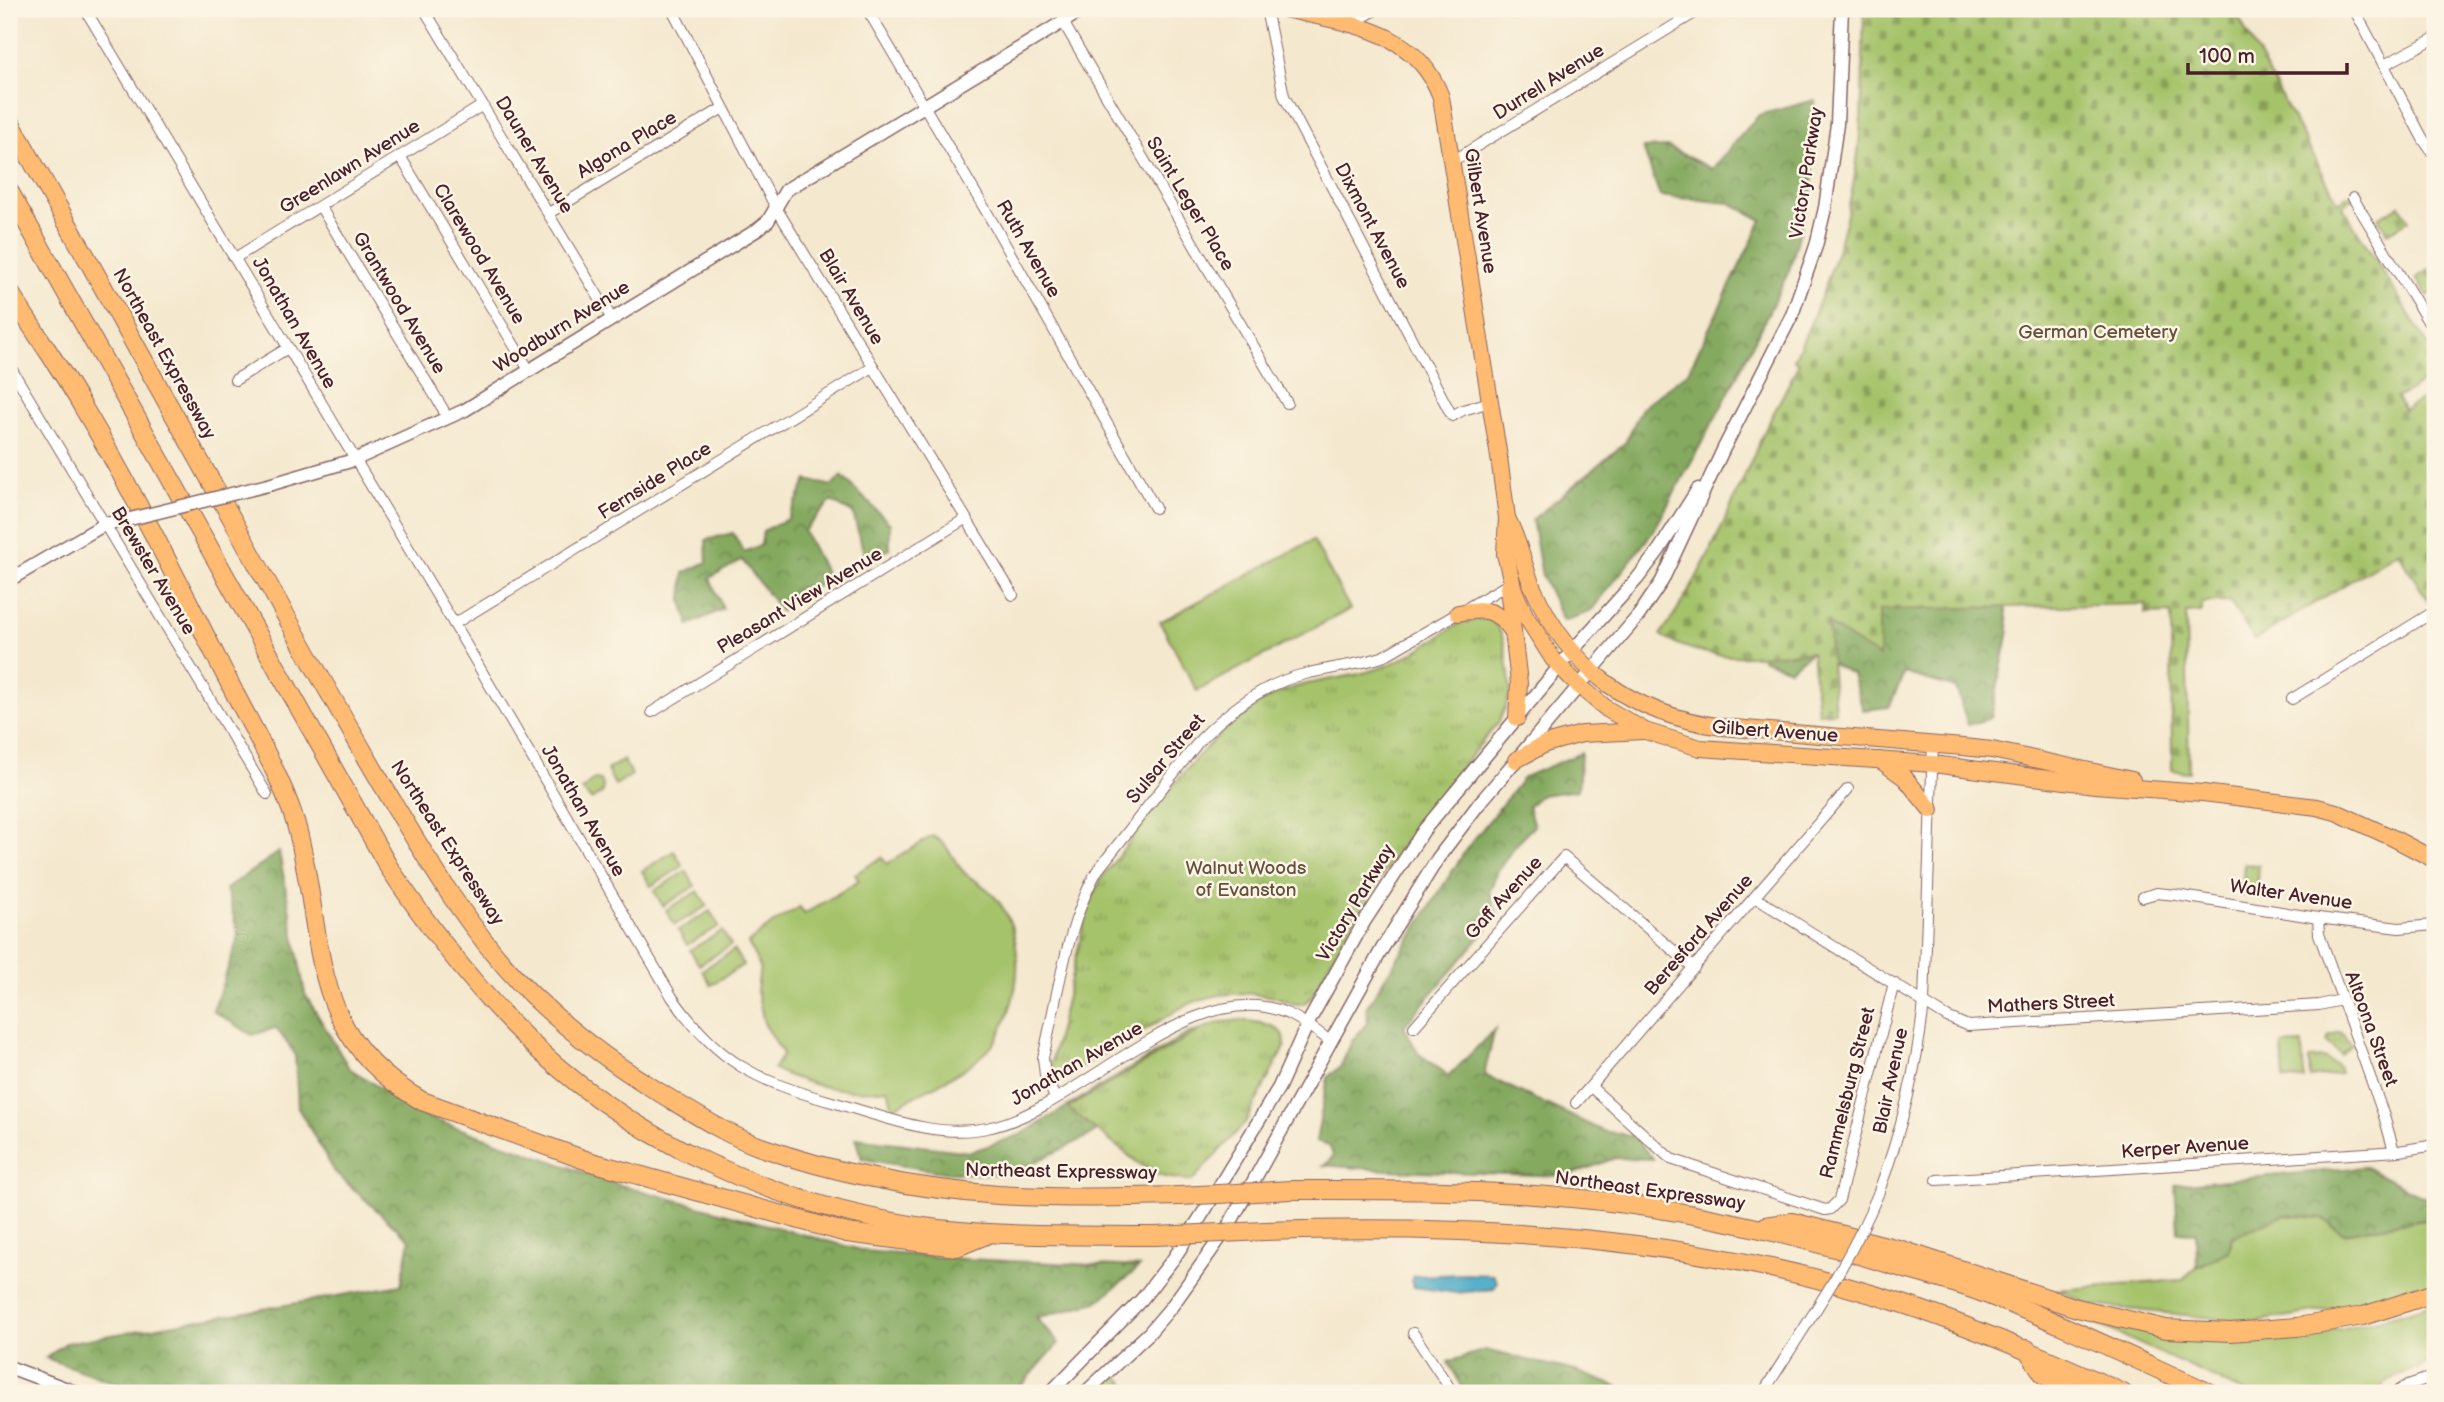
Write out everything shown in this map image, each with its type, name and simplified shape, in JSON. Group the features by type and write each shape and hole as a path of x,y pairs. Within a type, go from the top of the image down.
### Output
{"highway":[{"name":"Northeast Expressway","path":"9,120 320,678 451,896 486,943 531,993 568,1027 622,1070 691,1112 758,1146 869,1177 999,1195 1180,1196 1292,1190 1441,1191 1572,1198 1651,1208 1756,1228 1868,1257 1975,1290 2029,1311 2210,1393"},
{"path":"9,191 388,866 429,928 513,1025 554,1063 622,1114 680,1149 780,1193 862,1215 990,1234 1155,1236 1390,1229 1526,1234 1602,1241 1715,1257 1880,1297 2027,1349 2123,1393"},
{"path":"9,291 83,406 177,580 285,794 299,835 318,953 326,983 343,1026 375,1067 422,1101 588,1161 801,1222 847,1233 957,1247 990,1234"},
{"path":"1756,1228 1792,1222 1902,1250 2077,1308 2166,1329 2231,1332 2297,1327 2363,1316 2435,1293"},
{"path":"2027,1349 2044,1375 2079,1393"}],"main road":[{"name":"Gilbert Avenue","path":"1285,9 1377,32 1403,46 1429,70 1441,97 1507,518 1505,554 1519,682 1517,718"},
{"name":"Gilbert Avenue","path":"1507,518 1517,536 1527,573 1551,622 1602,681 1639,704 1698,724 1992,750 2174,790"},
{"name":"Gilbert Avenue","path":"1510,583 1541,643 1578,685 1606,709 1645,731 1682,743 1710,749 1933,764 2095,785 2174,790 2300,805 2336,812 2435,860"},
{"path":"1458,613 1478,609 1497,614 1513,632"},
{"path":"1516,760 1545,744 1572,736 1645,731"},
{"path":"1880,760 1905,778 1931,810"}],"street":[{"name":"Jonathan Avenue","path":"85,9 454,624 672,998 695,1027 721,1053 741,1067 785,1089 931,1129 951,1131 989,1128 1026,1115 1184,1022 1216,1009 1236,1006 1265,1007 1284,1012 1330,1041"},
{"name":"Dauner Avenue","path":"424,9 612,319"},
{"name":"Blair Avenue","path":"672,9 775,206 1013,595"},
{"name":"Ruth Avenue","path":"867,9 1155,508"},
{"name":"Woodburn Avenue","path":"9,580 105,524 272,484 354,460 466,410 757,230 768,221 786,190 1084,9"},
{"name":"Dixmont Avenue","path":"1266,9 1284,96 1452,416 1490,402"},
{"path":"1350,25 1377,9"},
{"name":"Durrell Avenue","path":"1451,162 1701,9"},
{"name":"Victory Parkway","path":"1085,1393 1149,1333 1172,1306 1228,1227 1382,949 1438,858 1472,813 1639,615 1662,581 1723,450 1791,315 1816,246 1825,208 1837,124 1842,9"},
{"path":"2354,9 2423,139 2435,156"},
{"name":"Saint Leger Place","path":"1063,22 1287,403"},
{"path":"2384,65 2435,38"},
{"name":"Greenlawn Avenue","path":"236,258 483,106"},
{"name":"Algona Place","path":"549,213 723,108"},
{"name":"Clarewood Avenue","path":"400,156 529,370"},
{"path":"2353,198 2435,333"},
{"name":"Grantwood Avenue","path":"320,206 446,418"},
{"path":"235,380 288,348"},
{"name":"Brewster Avenue","path":"9,365 267,794"},
{"name":"Fernside Place","path":"454,624 873,367"},
{"name":"Victory Parkway","path":"1051,1393 1142,1299 1174,1258 1279,1087 1307,1026 1364,922 1402,861 1460,784 1559,666 1637,579 1659,550 1723,450"},
{"name":"Pleasant View Avenue","path":"652,712 965,519"},
{"name":"Sulsar Street","path":"1055,1098 1045,1075 1043,1058 1075,925 1087,888 1097,871 1200,740 1215,725 1271,686 1309,673 1382,657 1527,573"},
{"path":"2292,699 2435,611"},
{"name":"Blair Avenue","path":"1771,1392 1862,1233 1893,1154 1908,1101 1921,1034 1924,1002 1933,743"},
{"name":"Beresford Avenue","path":"1576,1103 1848,789"},
{"name":"Gaff Avenue","path":"1414,1027 1564,857 1694,968"},
{"name":"Walter Avenue","path":"2143,897 2157,893 2176,895 2399,928 2435,925"},
{"name":"Mathers Street","path":"1756,898 1924,1002 1968,1026 2319,1004 2341,1000"},
{"name":"Altoona Street","path":"2318,918 2319,933 2376,1091 2394,1151"},
{"name":"Rammelsburg Street","path":"1591,1087 1671,1159 1825,1210 1830,1209 1839,1200 1894,983"},
{"name":"Kerper Avenue","path":"1937,1181 2394,1151 2435,1145"},
{"path":"1413,1333 1453,1393"},
{"path":"9,1367 78,1393"},
{"path":"2395,1393 2408,1385 2435,1376"}],"green space":[{"name":"German Cemetery","path":"1864,9 2234,9 2338,202 2360,189 2362,193 2342,206 2435,356 2435,375 2397,398 2404,410 2435,392 2435,600 2430,604 2398,552 2254,640 2230,602 2202,603 2202,612 2186,613 2189,772 2172,770 2171,613 2145,614 2146,604 1879,610 1879,657 1828,624 1835,712 1818,713 1812,652 1752,656 1715,655 1679,645 1660,635 1705,561 1799,363 1794,360 1832,267 1852,193 1859,148"},
{"path":"1815,100 1812,189 1789,271 1726,398 1653,532 1590,612 1563,621 1542,576 1532,520 1625,443 1642,408 1688,372 1762,220 1731,203 1660,196 1643,148 1668,147 1712,169 1759,115"},
{"path":"2400,205 2409,221 2387,233 2378,218"},
{"path":"2435,266 2435,291 2427,296 2416,278"},
{"path":"842,476 890,524 890,548 867,565 853,513 831,501 804,531 831,584 798,588 781,611 742,560 710,578 723,609 689,625 682,601 684,573 707,562 706,540 733,533 744,552 761,545 763,531 788,519 807,480 832,486"},
{"path":"1313,540 1350,609 1197,691 1160,622"},
{"path":"2004,598 2009,631 1991,718 1968,725 1956,688 1904,673 1889,707 1863,710 1852,674 1810,653 1790,669 1762,659 1760,619"},
{"name":"Walnut Woods of Evanston","path":"1486,619 1498,627 1506,650 1510,684 1506,704 1498,723 1420,821 1373,889 1311,998 1303,1004 1295,1004 1277,997 1245,993 1199,1000 1184,1006 1062,1080 1056,1078 1051,1064 1086,915 1095,891 1103,876 1182,774 1228,727 1279,693 1389,665 1465,620 1467,623"},
{"path":"1581,753 1578,790 1541,795 1528,806 1534,826 1506,859 1489,891 1498,916 1404,1026 1418,1053 1449,1076 1495,1029 1484,1075 1603,1131 1633,1136 1653,1159 1615,1158 1568,1176 1383,1170 1323,1165 1329,1162 1333,1155 1329,1145 1316,1141 1328,1077 1341,1066 1352,1041 1368,1022 1366,1008 1467,848 1524,777"},
{"path":"623,760 632,775 615,785 607,770"},
{"path":"594,779 600,780 603,785 602,793 591,800 582,790"},
{"path":"932,836 943,844 967,875 987,889 1000,903 1013,932 1016,980 1004,1024 993,1045 973,1063 893,1108 888,1089 857,1091 829,1088 773,1069 783,1054 764,1023 757,991 760,967 748,943 800,907 804,914 859,881 855,874 882,857 887,864"},
{"path":"674,851 683,866 651,886 642,871"},
{"path":"279,852 305,994 349,1068 424,1116 617,1184 864,1251 964,1259 1140,1267 1097,1302 1036,1318 1059,1343 1015,1393 142,1393 46,1358 66,1343 401,1285 410,1240 335,1172 298,1108 295,1054 276,1028 252,1035 213,1011 239,936 226,889"},
{"path":"2244,864 2259,865 2257,896 2242,895"},
{"path":"686,871 695,886 663,906 654,891"},
{"path":"698,891 707,906 675,925 666,910"},
{"path":"710,911 719,926 687,945 678,930"},
{"path":"722,931 731,945 699,965 690,950"},
{"path":"734,950 743,965 711,985 702,970"},
{"path":"1241,1020 1276,1028 1284,1038 1285,1046 1245,1123 1192,1181 1150,1172 1068,1108 1204,1028"},
{"path":"1236,1023 1107,1120 1093,1134 1010,1174 949,1173 862,1159 855,1138 970,1152 1020,1135 1189,1033"},
{"path":"2340,1032 2352,1045 2341,1055 2327,1042 2329,1036"},
{"path":"2302,1044 2304,1079 2284,1080 2282,1045"},
{"path":"2324,1058 2338,1066 2340,1074 2310,1078 2309,1059"},
{"path":"2365,1167 2423,1197 2435,1198 2435,1217 2343,1233 2322,1218 2284,1215 2232,1237 2229,1251 2197,1267 2196,1233 2178,1232 2175,1185"},
{"path":"2283,1215 2323,1218 2343,1233 2435,1217 2435,1285 2391,1300 2251,1322 2089,1305 2058,1290 2182,1280 2197,1267 2229,1251 2232,1237"},
{"path":"2435,1303 2435,1360 2389,1380 2374,1393 2247,1393 2096,1324 2097,1319 2206,1338 2266,1339 2339,1329"},
{"path":"1485,1350 1575,1371 1635,1393 1466,1393 1448,1362"},
{"path":"1112,1370 1134,1393 1085,1393"}],"water":[{"path":"1493,1275 1497,1282 1494,1289 1456,1293 1414,1287 1411,1281 1414,1276"}]}
